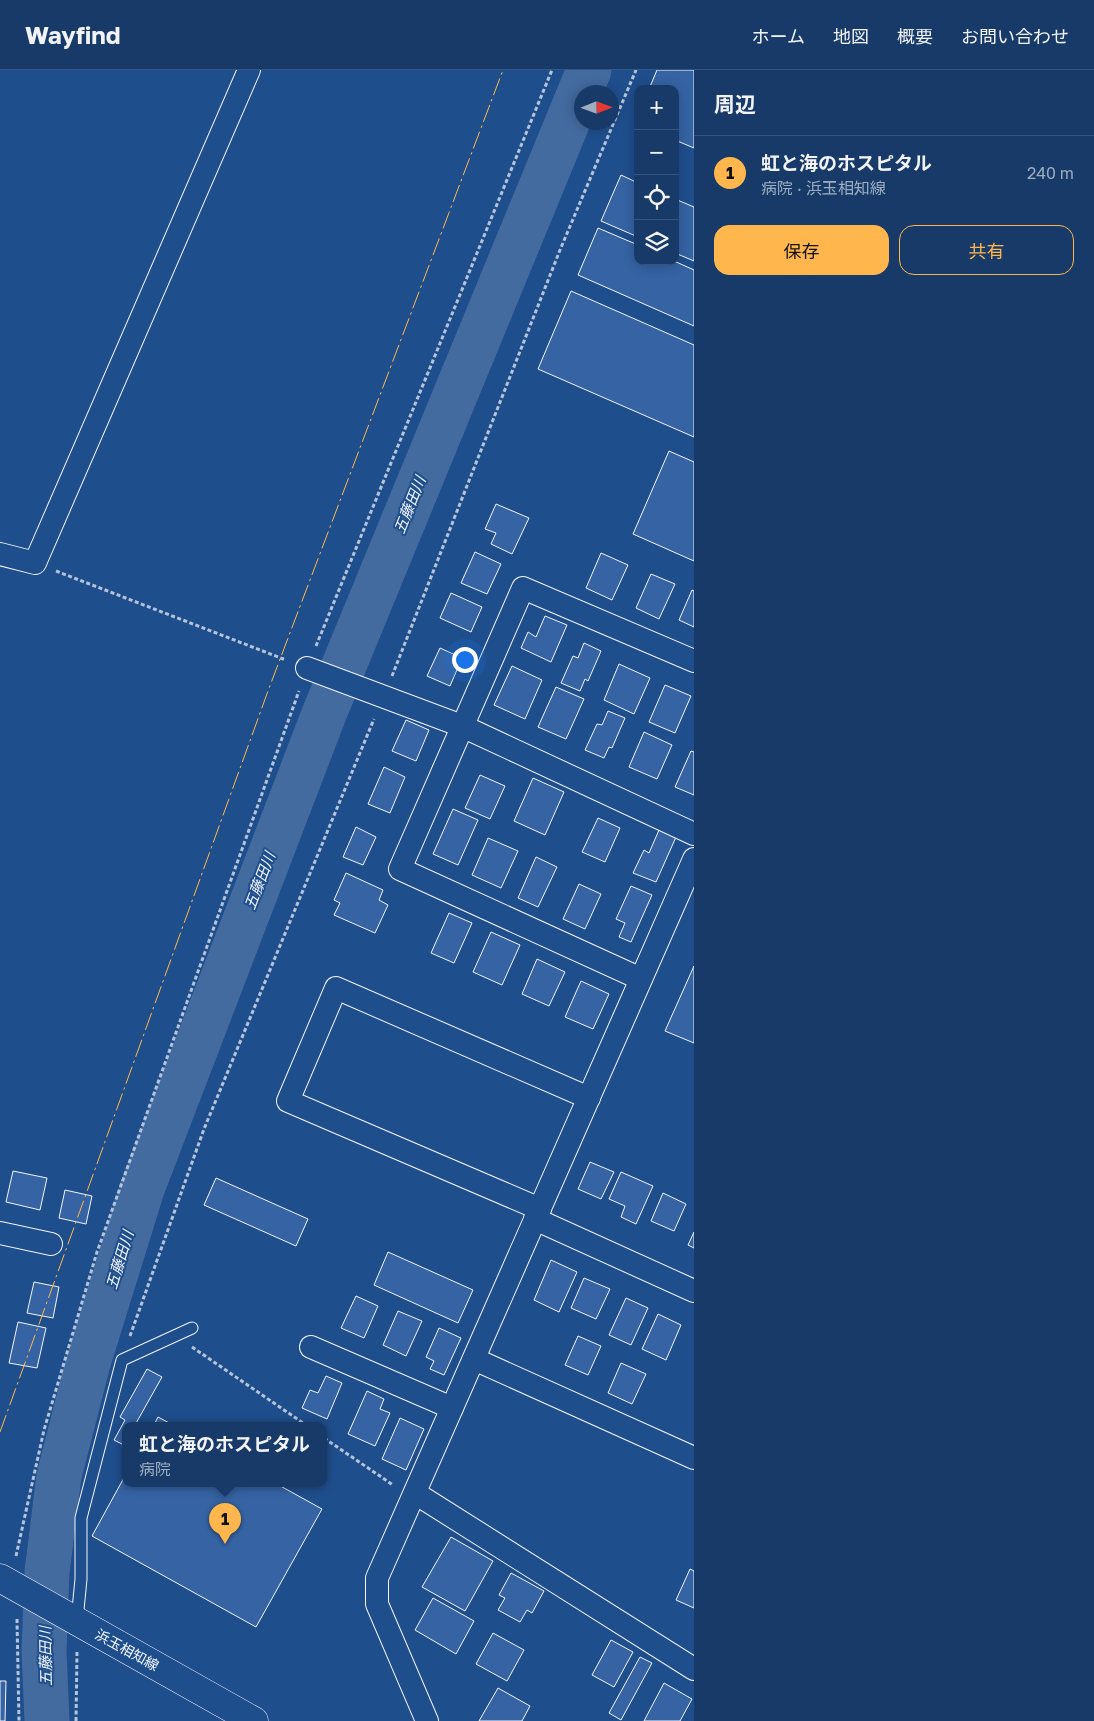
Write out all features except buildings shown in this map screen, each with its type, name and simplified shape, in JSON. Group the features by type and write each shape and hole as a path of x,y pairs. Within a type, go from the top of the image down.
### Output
{"main road":[{"name":"浜玉相知線","path":"5,1581 254,1721"}],"street":[{"path":"0,554 34,563 249,70"},
{"path":"641,979 400,869 523,588 694,662"},
{"path":"307,668 462,726 694,834"},
{"path":"427,1721 377,1604 376,1578 694,859"},
{"path":"589,1098 336,988 288,1101 538,1214 694,1291"},
{"path":"0,1233 51,1244"},
{"path":"311,1347 452,1408"},
{"path":"474,1359 694,1458"},
{"path":"414,1493 694,1669"}],"lane":[{"path":"77,1622 81,1579 81,1518 122,1360 192,1328"}],"path":[{"path":"19,1721 19,1627 5,1581 44,1430 96,1252 307,668 552,70"},
{"path":"34,563 307,668"},
{"path":"175,1336 302,1422"},
{"path":"327,1440 400,1490 414,1493"},
{"path":"76,1721 77,1622"}],"waterway":[{"name":"五藤田川","path":"47,1721 44,1651 47,1572 59,1476 88,1363 142,1189 324,714 589,70"}],"power":[{"path":"0,1432 268,691 503,70"}],"place":[{"name":"虹と海のホスピタル","path":"225,1544"}]}
